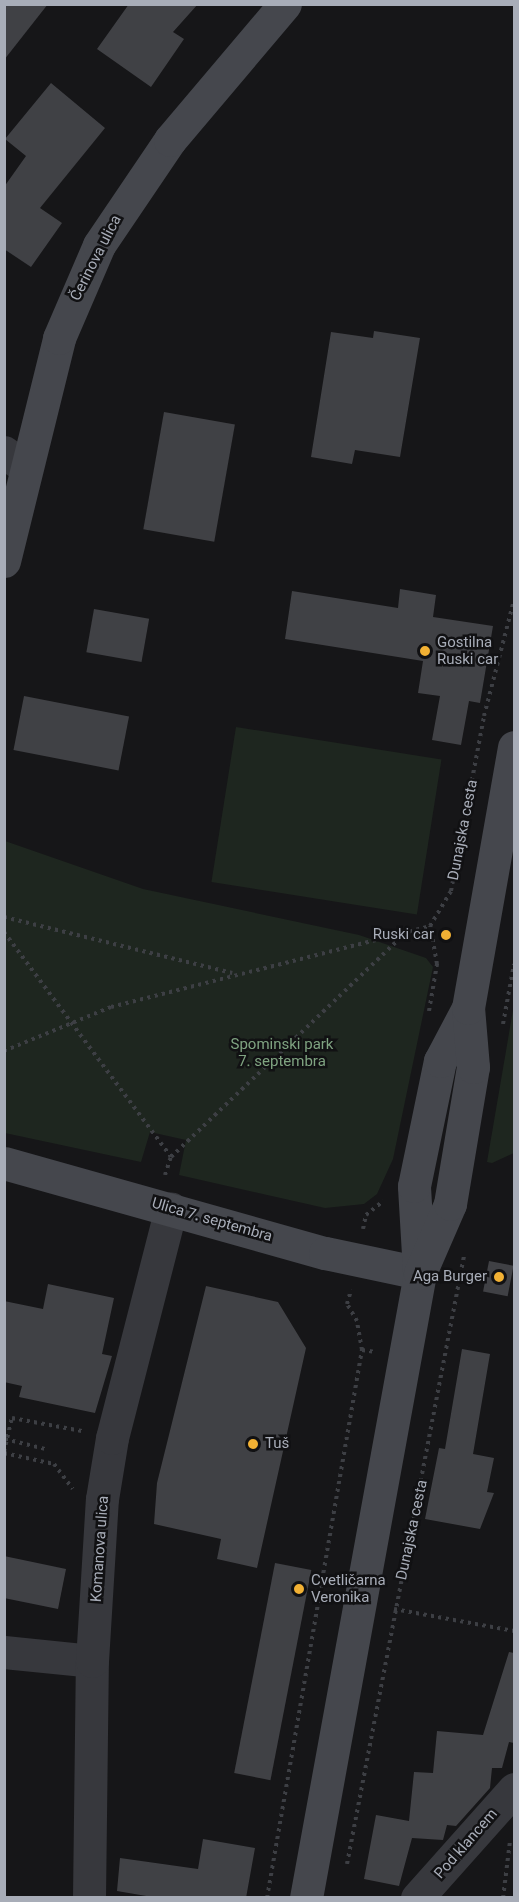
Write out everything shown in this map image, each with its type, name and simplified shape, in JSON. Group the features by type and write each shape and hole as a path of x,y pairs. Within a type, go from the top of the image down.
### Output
{"main road":[{"name":"Čerinova ulica","path":"4,561 15,460 59,338 99,245 170,140 285,4"},
{"path":"306,1898 420,1273 414,1186 440,1061 468,1008 514,747"},
{"name":"Ulica 7. septembra","path":"4,1163 325,1253 420,1273"}],"street":[{"name":"Komanova ulica","path":"89,1898 92,1661 102,1499 112,1438 171,1208"},
{"path":"4,1652 92,1661"},
{"name":"Pod klancem","path":"417,1898 514,1790"}],"path":[{"name":"Dunajska cesta","path":"429,926 451,891 484,716 514,600"},
{"path":"4,917 233,973"},
{"path":"4,1052 70,1024 233,973 371,939 401,937 429,926 437,964 428,1017"},
{"path":"4,933 171,1157 401,937"},
{"path":"364,1221 388,1192"},
{"name":"Dunajska cesta","path":"345,1875 394,1609 466,1242"},
{"path":"267,1898 362,1350 349,1297"},
{"path":"102,1499 70,1488 54,1464 4,1453 6,1439 12,1418 112,1438"},
{"path":"6,1439 45,1449"},
{"path":"394,1609 514,1632"},
{"path":"503,1898 511,1830"}],"green space":[{"path":"236,727 441,760 417,915 211,882"},
{"name":"Spominski park 7. septembra","path":"5,841 143,889 359,935 426,958 433,967 393,1159 377,1194 364,1204 325,1208 179,1175 186,1140 150,1132 141,1162 5,1133"},
{"path":"514,1004 514,1153 492,1163 487,1162"}],"building":[{"path":"4,4 48,4 4,60"},
{"path":"129,4 198,4 173,32 184,39 151,87 97,49"},
{"path":"51,83 105,128 40,208 62,223 31,267 4,249 4,187 26,156 5,139"},
{"path":"374,331 420,338 400,457 355,450 352,464 311,457 331,332 373,338"},
{"path":"164,412 235,425 214,542 143,529"},
{"name":"Gostilna Ruski car","path":"400,589 436,595 433,617 493,626 480,703 469,701 461,745 432,740 440,696 418,693 423,661 285,639 292,591 398,608"},
{"path":"94,609 149,619 142,662 86,652"},
{"path":"24,696 129,716 119,770 14,750"},
{"path":"489,1261 514,1266 508,1296 483,1291"},
{"path":"48,1284 114,1298 102,1354 112,1356 95,1413 19,1397 22,1386 4,1382 4,1301 43,1309"},
{"path":"206,1286 278,1302 306,1348 257,1568 217,1559 221,1539 154,1524 157,1483"},
{"path":"462,1349 490,1354 473,1454 494,1458 487,1492 494,1493 480,1529 425,1519 439,1448 445,1449"},
{"path":"4,1556 66,1569 58,1609 4,1598"},
{"path":"275,1563 311,1570 270,1780 234,1773"},
{"path":"509,1652 514,1653 514,1743 509,1742 502,1768 492,1768 490,1788 456,1826 447,1825 443,1840 412,1838 399,1886 364,1879 376,1815 409,1821 414,1772 433,1773 437,1731 483,1735"},
{"path":"203,1839 255,1848 246,1898 158,1898 117,1891 120,1858 198,1869"}],"place":[{"name":"Gostilna Ruski car","path":"425,651"},
{"name":"Ruski car","path":"446,935"},
{"name":"Aga Burger","path":"499,1277"},
{"name":"Tuš","path":"253,1444"},
{"name":"Cvetličarna Veronika","path":"299,1589"}]}
